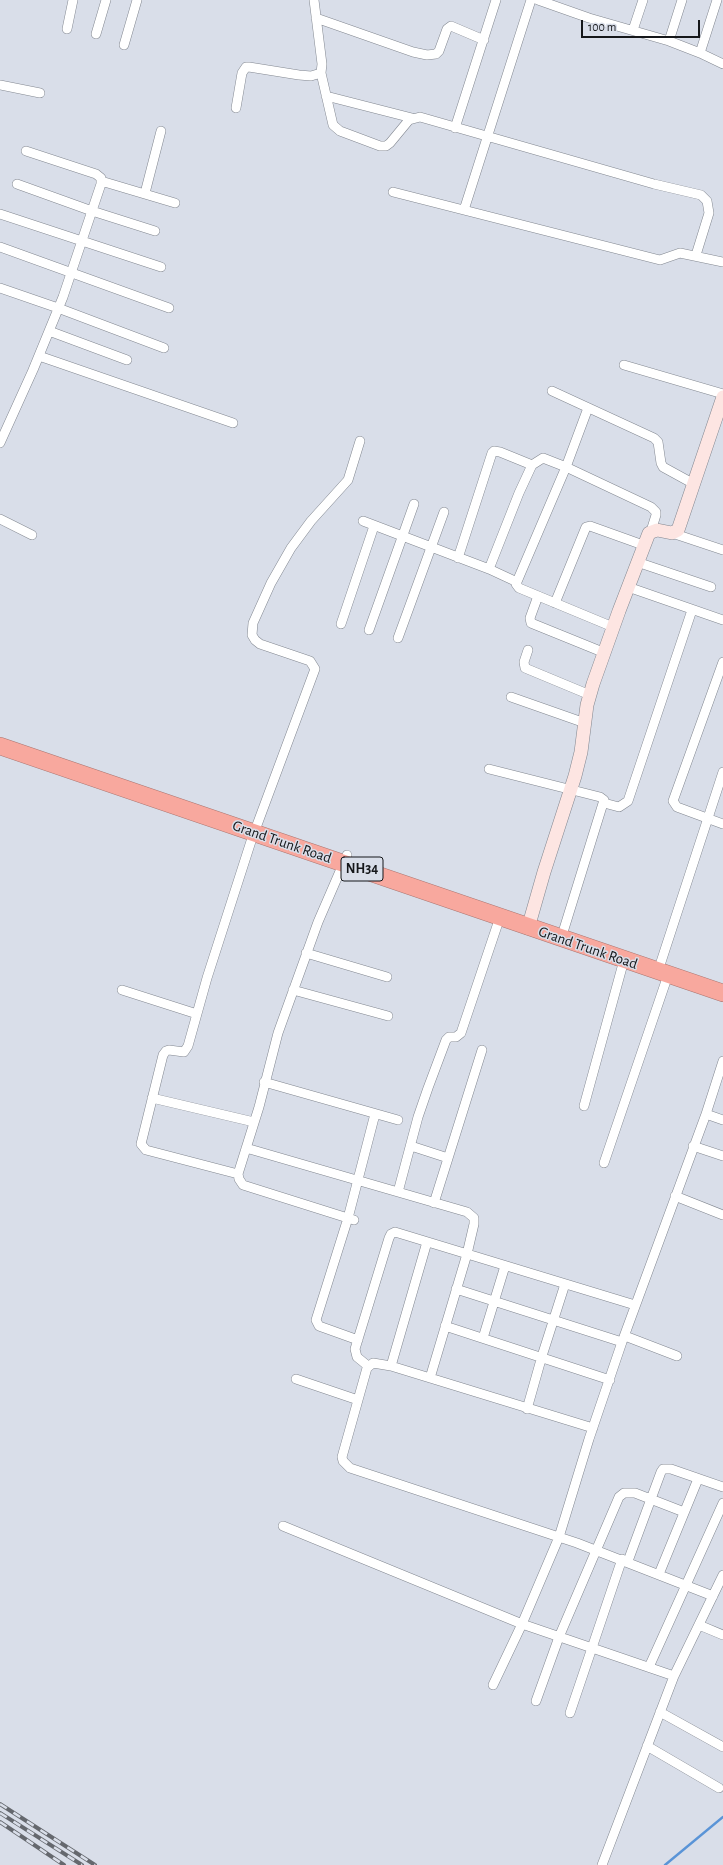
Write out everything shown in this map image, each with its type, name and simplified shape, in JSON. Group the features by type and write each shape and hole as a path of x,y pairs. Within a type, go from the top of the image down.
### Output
{"highway":[{"name":"Grand Trunk Road","path":"0,736 248,826"},
{"name":"Grand Trunk Road","path":"0,746 345,859 530,923 624,960 665,968 723,983"},
{"name":"Grand Trunk Road","path":"345,859 500,917 564,929 665,968 723,994"}],"street":[{"path":"67,29 73,0"},
{"path":"96,34 106,0"},
{"path":"124,44 137,0"},
{"path":"314,0 322,64 321,73 332,122 336,128 380,146 386,146 412,118"},
{"path":"455,128 496,0"},
{"path":"464,210 531,0"},
{"path":"538,0 589,18 669,41 723,64"},
{"path":"634,30 643,0"},
{"path":"669,41 682,0"},
{"path":"700,53 717,0"},
{"path":"316,18 413,52 427,55 436,54 447,29 451,26 484,40"},
{"path":"236,108 242,73 246,67 249,66 311,76 321,73"},
{"path":"0,85 40,93"},
{"path":"326,96 412,118 420,117 654,184 701,195 707,201 709,213 696,255"},
{"path":"145,193 161,131"},
{"path":"26,151 96,174 102,180 175,203"},
{"path":"0,443 39,356 58,308 102,180"},
{"path":"17,184 92,211 155,231"},
{"path":"393,192 660,260 680,253 696,255 723,262"},
{"path":"0,214 161,267"},
{"path":"0,248 169,308"},
{"path":"0,288 164,348"},
{"path":"48,331 127,360"},
{"path":"39,356 233,423"},
{"path":"624,365 723,394"},
{"path":"552,391 656,439 663,467 694,484"},
{"path":"672,533 678,530 723,398"},
{"path":"588,408 566,466 516,584 519,588 613,627"},
{"path":"238,1174 146,1150 142,1148 141,1141 165,1052 169,1050 181,1052 186,1050 232,898 248,826 315,669 310,661 260,644 252,635 253,623 271,583 294,543 311,521 348,480 360,441"},
{"path":"458,558 492,453 494,451 500,452 532,465"},
{"path":"490,569 519,493 532,465 543,458 566,466 654,509 656,515 651,531 643,545 590,695 581,752 572,789 544,872 530,923"},
{"path":"369,630 414,504"},
{"path":"398,638 444,512"},
{"path":"0,519 32,535"},
{"path":"363,521 401,537 490,569 517,582"},
{"path":"341,624 374,526"},
{"path":"555,603 586,527 590,526 643,545"},
{"path":"651,531 657,530 672,533 723,550"},
{"path":"637,562 710,587"},
{"path":"628,587 723,620"},
{"path":"538,596 530,618 531,623 605,653"},
{"path":"604,803 619,807 628,801 692,610"},
{"path":"528,650 524,662 525,668 590,695"},
{"path":"723,662 673,797 673,801 677,807 723,824"},
{"path":"510,698 586,723"},
{"path":"489,769 572,789 600,797 604,800 564,929"},
{"path":"604,1163 665,968 708,818 723,772"},
{"path":"345,859 306,953 278,1033 254,1122 238,1174 243,1185 351,1219"},
{"path":"398,1192 418,1117 446,1040 448,1037 456,1037 461,1033 500,917"},
{"path":"306,953 388,977"},
{"path":"584,1106 624,960"},
{"path":"122,990 197,1014"},
{"path":"293,990 388,1016"},
{"path":"434,1203 482,1050"},
{"path":"493,1685 522,1624 559,1537 623,1339 706,1114 723,1061"},
{"path":"264,1082 398,1120"},
{"path":"152,1098 254,1122"},
{"path":"358,1340 319,1326 316,1320 351,1219 375,1114"},
{"path":"706,1114 723,1120"},
{"path":"411,1146 448,1158"},
{"path":"693,1146 723,1156"},
{"path":"246,1148 467,1212 474,1218 467,1254 430,1378"},
{"path":"675,1196 723,1215"},
{"path":"368,1366 357,1357 355,1349 391,1234 399,1233 635,1305"},
{"path":"391,1366 427,1242"},
{"path":"483,1338 505,1266"},
{"path":"527,1409 565,1284"},
{"path":"456,1289 553,1321 623,1339 677,1356"},
{"path":"445,1326 542,1356 610,1380"},
{"path":"593,1428 376,1362 368,1366 342,1457 346,1465 625,1560 713,1596"},
{"path":"296,1379 358,1400"},
{"path":"570,1713 591,1647 663,1469 671,1469 723,1487"},
{"path":"659,1574 698,1479"},
{"path":"536,1700 559,1637 619,1497 628,1492 684,1512"},
{"path":"649,1667 723,1503"},
{"path":"283,1526 522,1624 674,1676"},
{"path":"602,1865 674,1676 723,1575"},
{"path":"700,1625 723,1635"},
{"path":"660,1712 723,1747"},
{"path":"647,1746 719,1788"}],"waterway":[{"path":"665,1865 723,1817"}],"railway":[{"path":"0,1804 95,1865"},
{"path":"0,1813 82,1865"},
{"path":"0,1822 64,1865"}]}
